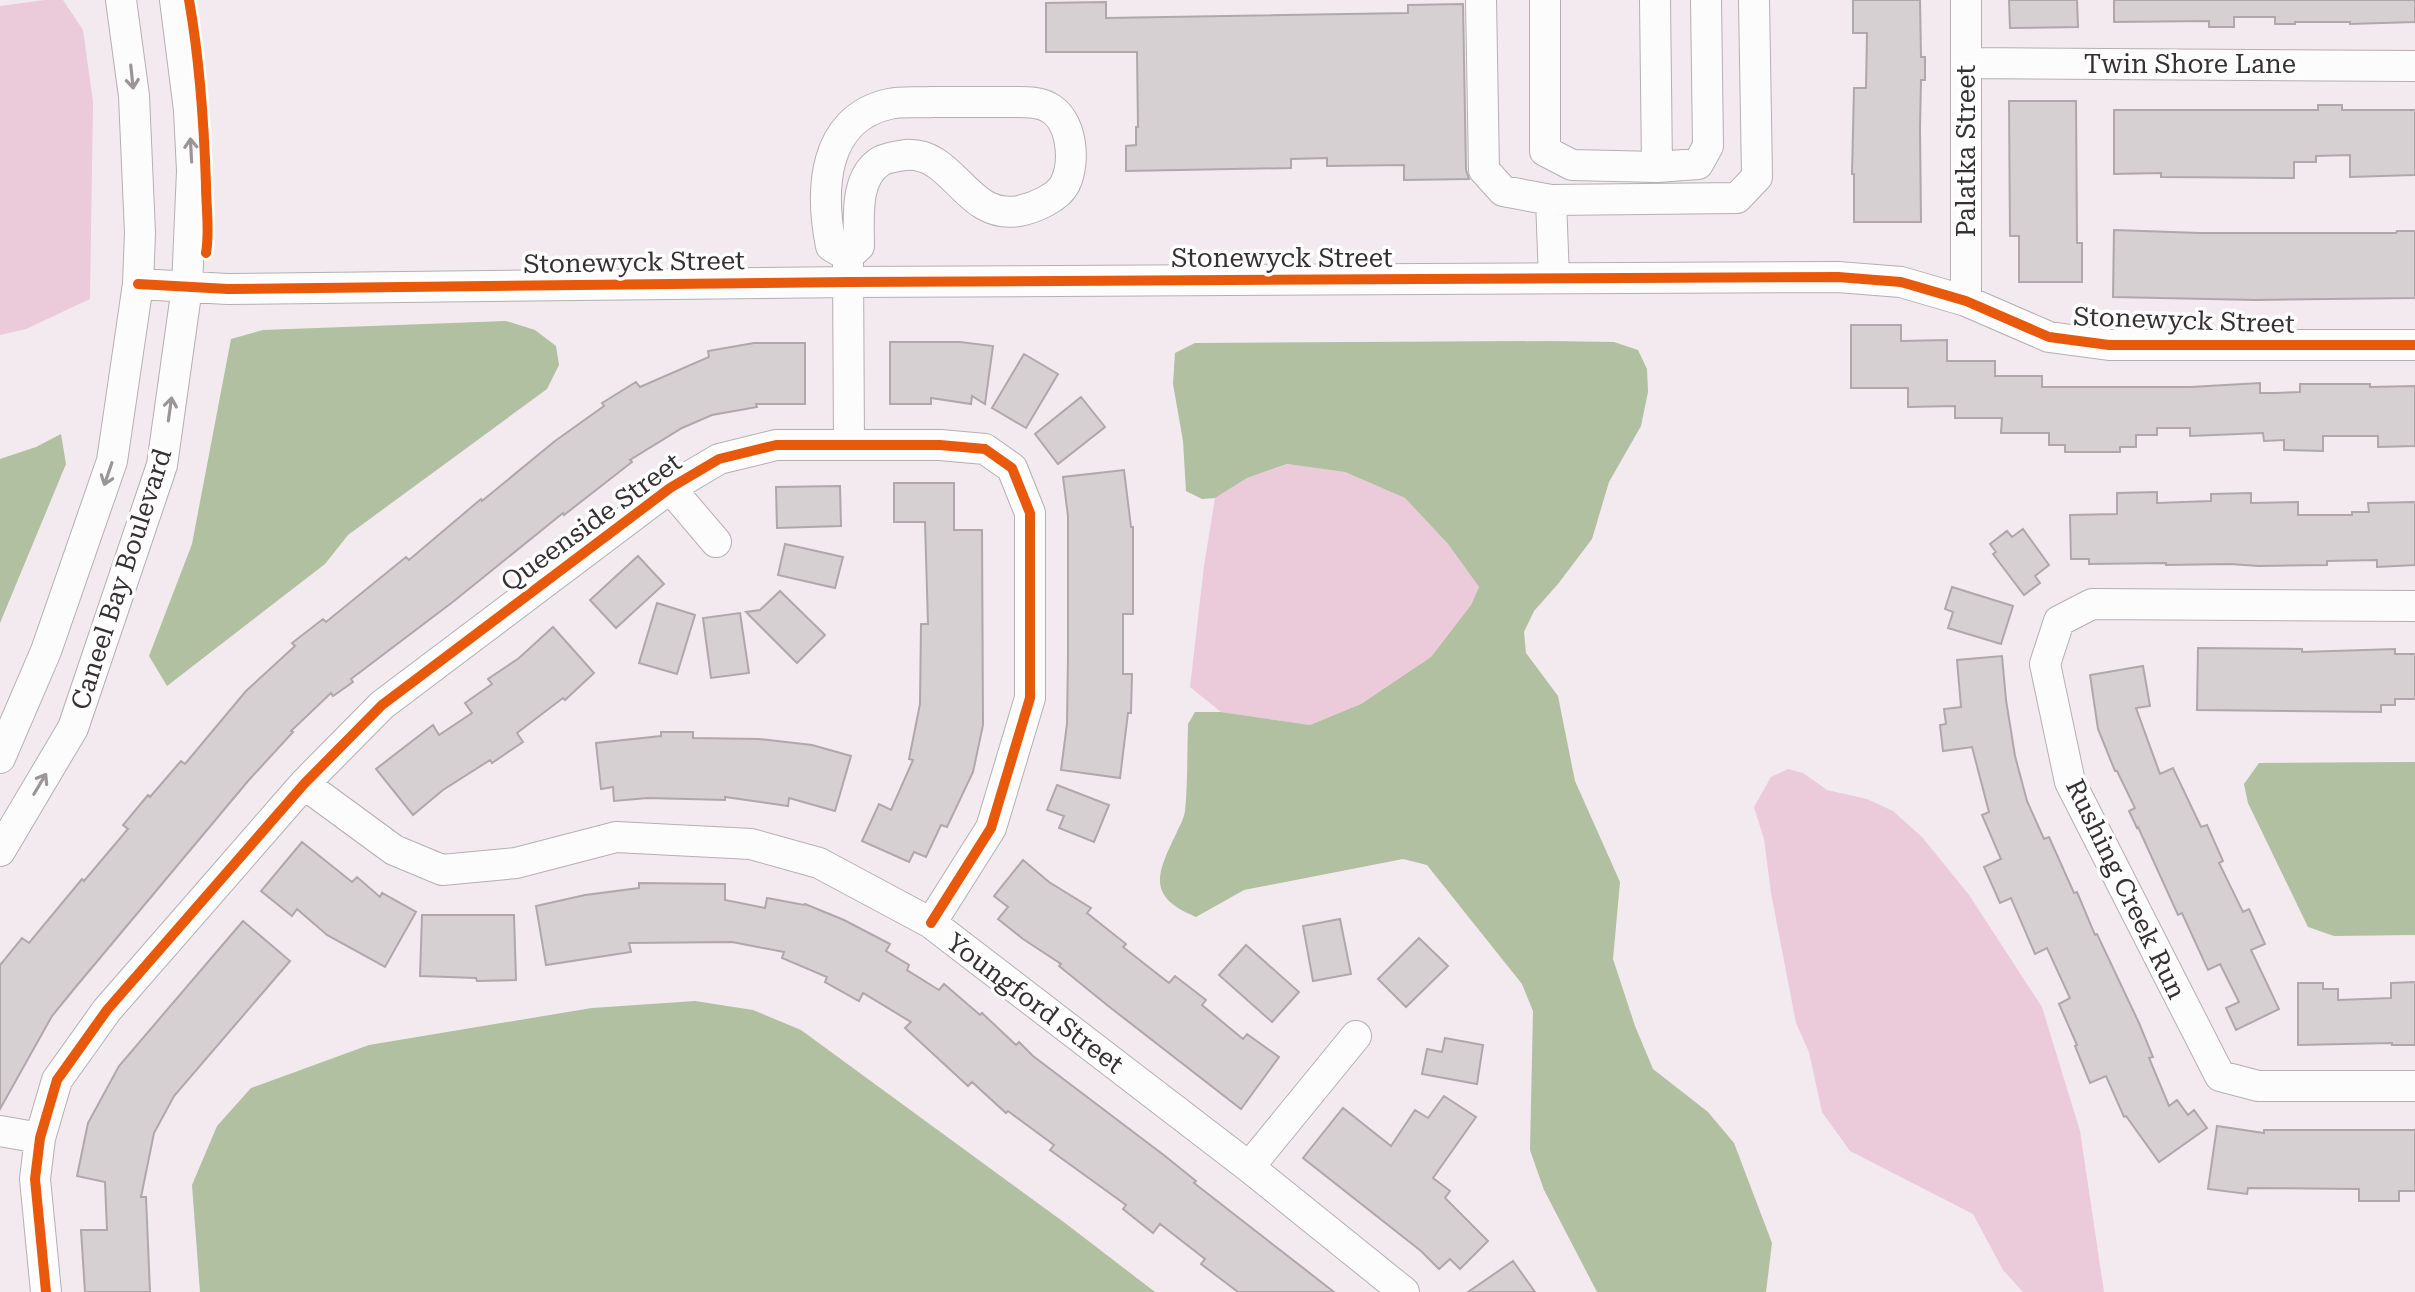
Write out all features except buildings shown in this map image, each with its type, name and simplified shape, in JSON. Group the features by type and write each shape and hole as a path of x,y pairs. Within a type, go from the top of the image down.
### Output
{"street":[{"name":"Caneel Bay Boulevard","path":"0,758 46,651 112,461 138,284 140,233 134,96 121,0"},
{"name":"Caneel Bay Boulevard","path":"0,851 73,728 162,465 187,287 192,171 189,110 175,0"},
{"path":"1481,0 1484,170 1503,191 1551,200 1737,198 1757,177 1754,0"},
{"path":"1545,0 1545,151 1572,165 1657,167 1698,164 1708,146 1706,0"},
{"path":"1655,0 1657,167"},
{"name":"Palatka Street","path":"1966,0 1966,301"},
{"name":"Twin Shore Lane","path":"1966,63 2415,66"},
{"path":"849,269 831,246 827,228 827,186 830,163 841,133 866,111 891,103 1034,102 1050,107 1061,119 1068,133 1071,161 1065,186 1034,208 1016,212 996,211 962,188 939,163 920,154 881,161 868,175 859,204 859,246 849,269 849,445"},
{"path":"1551,200 1554,278"},
{"name":"Stonewyck Street","path":"138,284 228,289 849,269 1554,278 1838,277 1901,282 1966,301 2049,337 2109,345 2415,345"},
{"name":"Queenside Street","path":"46,1292 35,1179 40,1138 57,1080 107,1010 304,784 382,705 670,488 719,459 776,445 940,445 985,449 1012,468 1030,513 1030,698 991,828 931,923"},
{"path":"670,488 716,542"},
{"name":"Rushing Creek Run","path":"2415,606 2092,604 2059,621 2045,664 2070,782 2220,1076 2258,1086 2415,1086"},
{"name":"Youngford Street","path":"304,784 394,850 442,870 516,863 616,837 751,844 819,863 931,923 1249,1167 1404,1292"},
{"path":"1249,1167 1356,1036"},
{"path":"0,1131 40,1138"}],"shaded area":[{"path":"63,0 83,30 93,102 90,299 26,329 0,335 0,6"},
{"path":"506,321 535,330 556,346 559,365 547,389 348,535 325,564 167,686 149,656 192,544 231,339 263,330"},
{"path":"1614,342 1638,350 1647,369 1648,392 1641,426 1609,482 1592,539 1534,611 1524,632 1526,653 1558,696 1575,781 1620,882 1613,959 1635,1026 1653,1069 1708,1112 1734,1143 1772,1243 1766,1292 1597,1292 1544,1190 1530,1150 1533,1011 1522,984 1427,865 1403,859 1244,890 1196,917 1169,901 1160,883 1164,861 1184,814 1188,724 1195,712 1221,712 1310,725 1361,704 1431,657 1471,605 1479,587 1448,544 1405,498 1345,472 1287,464 1247,478 1215,498 1202,499 1186,491 1183,441 1173,384 1175,353 1195,343"},
{"path":"61,434 66,464 0,623 0,459 36,447"},
{"path":"1288,464 1345,472 1405,498 1448,544 1479,587 1471,605 1431,657 1361,704 1310,725 1221,712 1190,687 1215,498 1247,478"},
{"path":"2415,762 2415,935 2334,936 2308,927 2248,803 2244,784 2259,763"},
{"path":"1788,769 1803,773 1827,790 1867,799 1893,811 1922,837 1969,895 2042,1007 2080,1131 2104,1292 2023,1292 2003,1270 1973,1214 1850,1151 1822,1112 1809,1052 1796,1023 1764,839 1754,807 1771,777"},
{"path":"695,1001 753,1010 801,1030 1155,1292 200,1292 192,1185 217,1126 251,1088 369,1045 592,1008"}],"cycle path":[{"path":"189,0 203,116 208,228 206,253"},
{"path":"138,284 228,289 1838,277 1901,282 1966,301 2049,337 2109,345 2415,345"},
{"path":"46,1292 35,1179 40,1138 57,1080 107,1010 304,784 382,705 670,488 719,459 776,445 940,445 985,449 1012,468 1030,513 1030,698 991,828 931,923"}]}
